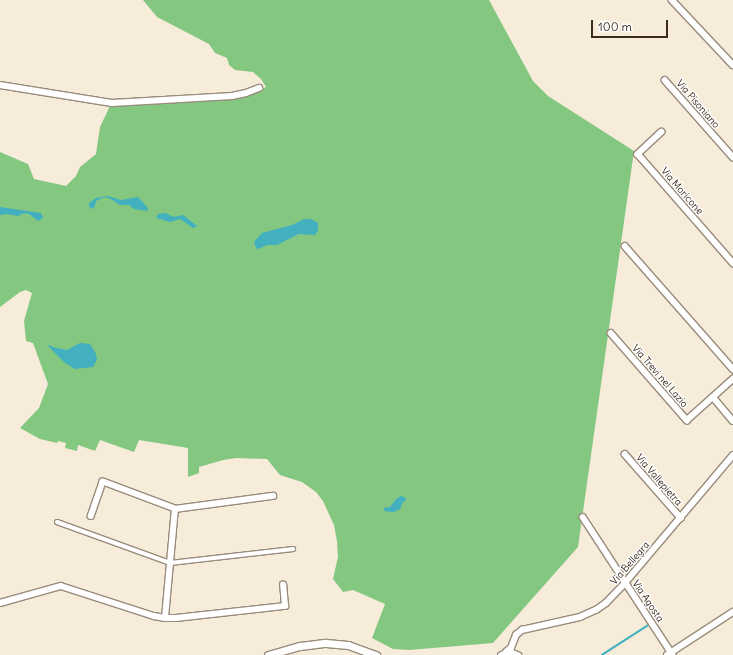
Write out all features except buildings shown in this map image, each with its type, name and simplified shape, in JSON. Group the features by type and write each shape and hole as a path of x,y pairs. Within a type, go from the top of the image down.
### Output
{"street":[{"path":"672,0 733,65"},
{"name":"Via Pisoniano","path":"665,80 733,157"},
{"path":"0,84 112,103 232,96 259,88"},
{"name":"Via Moricone","path":"662,132 638,154 733,263"},
{"path":"624,246 733,369"},
{"name":"Via Trevi nel Lazio","path":"611,333 687,420 733,379"},
{"path":"713,397 733,421"},
{"name":"Via Vallepietra","path":"624,454 681,518"},
{"name":"Via Bellegra","path":"503,654 511,648 518,632 526,628 571,620 592,612 606,603 681,518 733,455"},
{"path":"91,516 103,482 175,509 273,496"},
{"path":"165,618 175,509"},
{"name":"Via Agosta","path":"583,517 670,654"},
{"path":"57,522 170,563 293,549"},
{"path":"0,603 59,586 165,618 176,618 286,606 283,585"},
{"path":"670,654 733,612"},
{"path":"503,654 516,655 514,641"},
{"path":"268,655 300,646 326,643 348,645 376,655"}],"green space":[{"path":"143,0 489,0 533,81 548,96 634,151 578,547 493,643 409,650 393,649 372,638 385,604 353,590 343,592 333,579 338,557 337,541 334,525 323,501 316,492 302,482 280,475 267,459 236,458 223,460 199,467 199,473 188,477 188,448 139,440 134,452 100,440 95,451 78,445 77,451 65,448 66,443 58,441 57,443 40,439 20,428 39,408 48,384 33,343 26,341 24,321 32,293 26,290 20,292 0,307 0,152 28,164 34,179 66,186 76,176 80,167 96,154 100,127 110,106 230,98 249,95 266,87 261,79 253,72 235,70 229,65 227,58 215,53 209,44 157,17"}],"water":[{"path":"108,196 121,200 138,197 148,208 147,211 134,209 129,205 120,205 105,197 96,201 94,209 89,207 89,203 96,198"},
{"path":"0,207 41,213 43,218 38,221 29,214 24,213 18,216 7,214 0,215"},
{"path":"165,213 174,217 183,215 197,226 193,228 180,219 170,222 156,218 158,214"},
{"path":"304,219 311,219 318,223 318,230 315,235 299,234 277,245 267,245 259,249 256,248 254,242 262,233 292,225"},
{"path":"80,343 90,344 96,354 97,360 93,367 75,369 64,362 48,346 50,345 52,347 67,350"},
{"path":"401,496 406,498 406,500 403,502 400,509 394,512 384,511 384,508 390,507 396,499"}],"waterway":[{"path":"602,655 647,626"}]}
